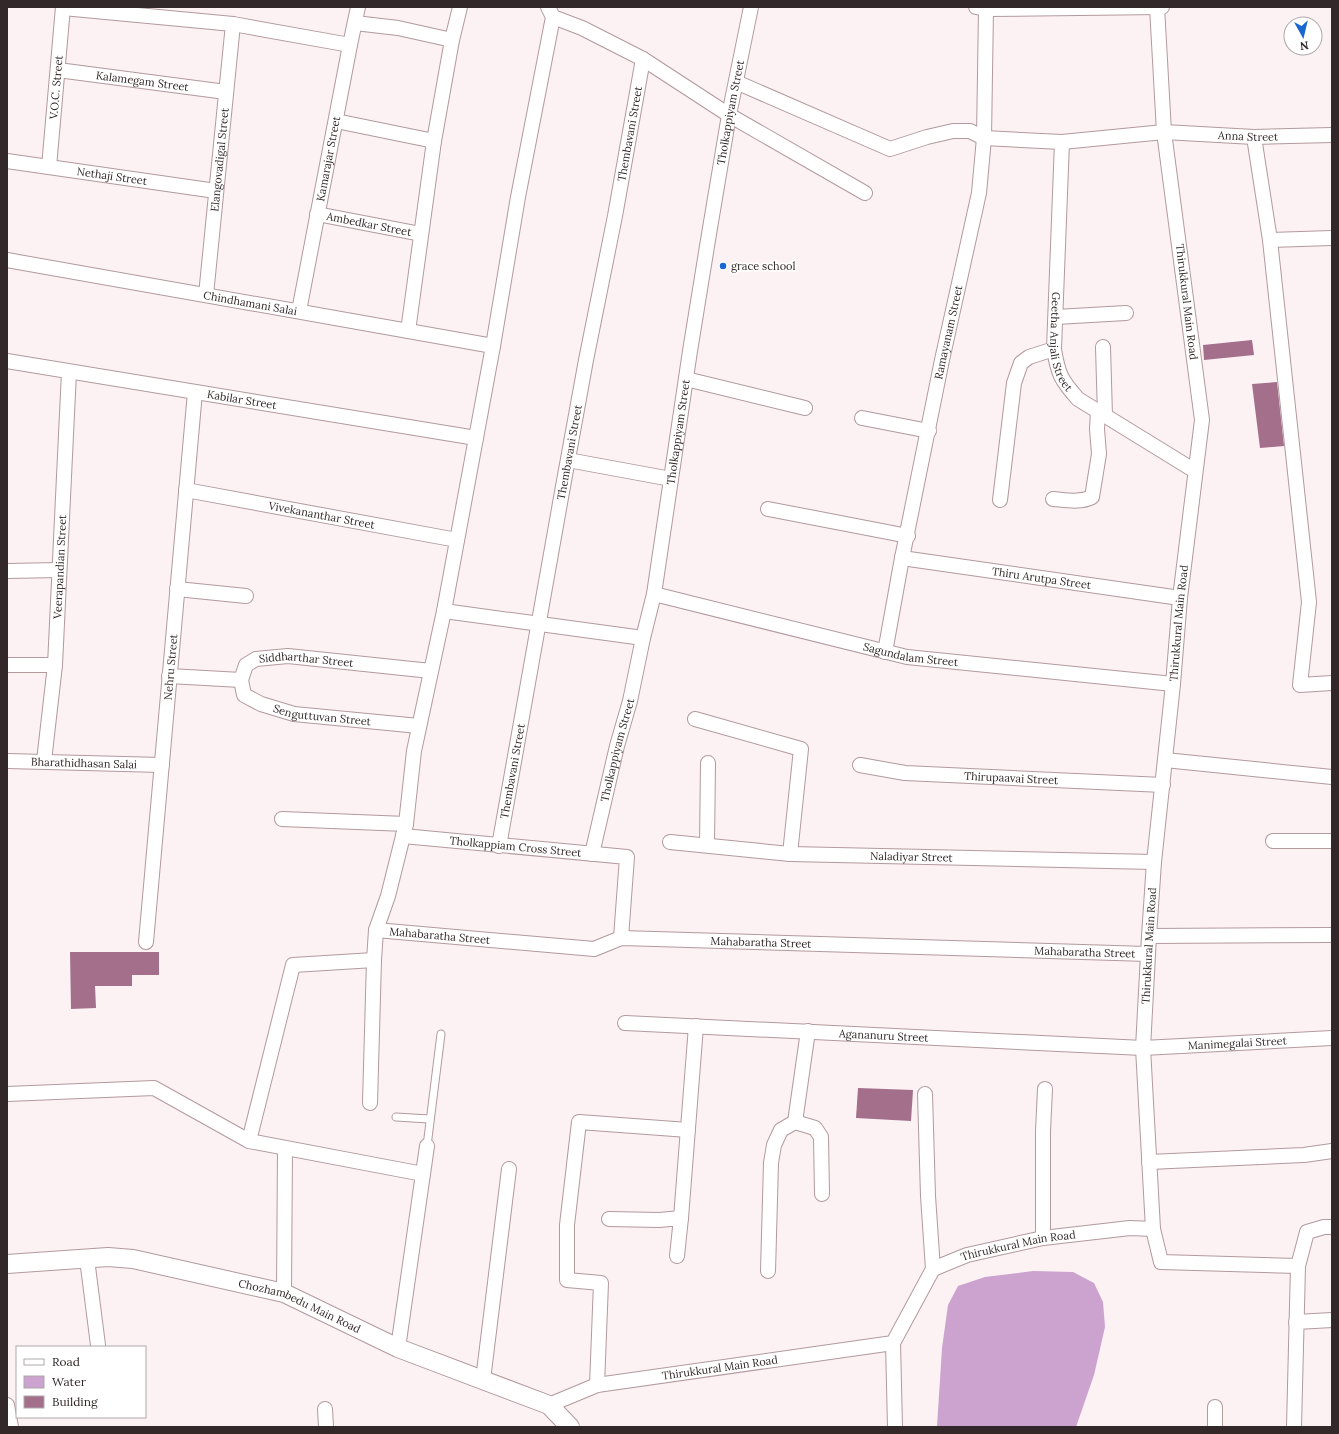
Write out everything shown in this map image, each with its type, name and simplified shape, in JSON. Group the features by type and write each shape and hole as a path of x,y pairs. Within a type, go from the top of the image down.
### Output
{"street":[{"name":"Kamarajar Street","path":"299,311 358,7"},
{"path":"408,331 434,141 452,40 460,7"},
{"name":"Tholkappiyam Street","path":"592,854 617,746 630,701 654,594 686,379 729,115 751,7"},
{"name":"Thirukkural Main Road","path":"932,1269 967,1255 1044,1238 1130,1228 1153,1229 1143,1048 1149,936 1154,862 1173,684 1180,598 1202,420 1164,132 1157,7"},
{"path":"981,8 1162,7"},
{"path":"63,8 233,24 350,45"},
{"name":"V.O.C. Street","path":"49,167 63,8"},
{"name":"Ramayanam Street","path":"885,652 902,558 908,536 942,360 979,192 984,138 981,8"},
{"path":"370,1103 376,930 388,896 405,830 414,751 444,612 493,346 551,12 643,59 729,115 865,193"},
{"path":"355,23 398,28 452,40"},
{"name":"Elangovadigal Street","path":"206,295 233,24"},
{"name":"Thembavani Street","path":"498,846 643,59"},
{"name":"Kalamegam Street","path":"58,70 226,92"},
{"name":"Anna Street","path":"736,82 890,149 927,137 953,131 970,131 984,138 1062,142 1164,132 1254,137 1332,135"},
{"path":"336,121 434,141"},
{"path":"1254,137 1270,240 1309,602 1300,685 1332,683"},
{"name":"Geetha Anjali Street","path":"1062,142 1054,349 1057,368 1065,385 1078,399 1195,471"},
{"name":"Nethaji Street","path":"7,161 216,191"},
{"name":"Ambedkar Street","path":"317,214 421,234"},
{"path":"1270,240 1332,238"},
{"name":"Chindhamani Salai","path":"7,260 493,346"},
{"path":"1056,317 1126,313"},
{"path":"1053,499 1080,500 1092,497 1099,454 1097,429 1102,414 1103,346"},
{"path":"1000,500 1014,383 1021,363 1029,357 1054,349"},
{"name":"Kabilar Street","path":"7,361 476,438"},
{"name":"Veerapandian Street","path":"44,761 55,665 70,372"},
{"path":"686,379 805,408"},
{"name":"Nehru Street","path":"146,942 195,392"},
{"path":"862,418 929,431"},
{"path":"568,460 671,479"},
{"name":"Vivekananthar Street","path":"186,490 457,540"},
{"path":"768,509 908,536"},
{"name":"Thiru Arutpa Street","path":"902,558 1180,598"},
{"path":"7,571 60,570"},
{"path":"177,589 246,596"},
{"name":"Sagundalam Street","path":"654,594 907,657 1173,684"},
{"path":"444,612 643,638"},
{"name":"Siddharthar Street","path":"241,680 246,665 256,658 288,656 431,671"},
{"path":"7,665 55,665"},
{"path":"169,676 241,680"},
{"name":"Senguttuvan Street","path":"241,680 244,695 261,704 294,714 419,726"},
{"path":"695,719 801,749 790,854"},
{"path":"1164,760 1332,777"},
{"name":"Bharathidhasan Salai","path":"7,761 162,765"},
{"path":"707,845 708,763"},
{"name":"Thirupaavai Street","path":"860,765 905,773 1163,784"},
{"name":"Tholkappiam Cross Street","path":"282,819 405,830 498,846 627,857 621,938"},
{"path":"1273,841 1332,841"},
{"name":"Naladiyar Street","path":"670,842 790,854 1154,862"},
{"name":"Mahabaratha Street","path":"376,930 594,949 621,938 1148,954"},
{"path":"1149,936 1332,935"},
{"path":"249,1141 293,964 374,960"},
{"name":"Agananuru Street","path":"625,1022 1143,1048"},
{"path":"677,1256 696,1026"},
{"path":"795,1122 808,1031"},
{"name":"Manimegalai Street","path":"1143,1048 1332,1038"},
{"path":"7,1094 154,1088 249,1141 423,1174"},
{"path":"1044,1238 1043,1131 1045,1089"},
{"path":"895,1427 893,1342 932,1269 925,1094"},
{"path":"597,1385 601,1283 567,1280 567,1225 579,1122 688,1130"},
{"path":"768,1272 771,1163 774,1146 781,1130 795,1122 815,1128 821,1137 822,1194"},
{"path":"398,1348 427,1146"},
{"path":"284,1293 285,1149"},
{"path":"1149,1162 1304,1155 1332,1151"},
{"path":"483,1380 509,1169"},
{"path":"609,1219 659,1220 681,1218"},
{"path":"1294,1427 1298,1266 1307,1232 1324,1227 1332,1227"},
{"path":"1153,1229 1161,1262 1298,1266"},
{"name":"Chozhambedu Main Road","path":"7,1264 108,1257 133,1259 284,1293 398,1348 549,1405 570,1427"},
{"path":"87,1258 98,1344"},
{"path":"1296,1322 1332,1320"},
{"name":"Thirukkural Main Road","path":"549,1405 597,1385 893,1342"},
{"path":"7,1405 11,1427"},
{"path":"1215,1407 1215,1427"},
{"path":"325,1409 326,1427"}],"lane":[{"path":"427,1146 429,1119 441,1034"},
{"path":"396,1117 429,1119"}],"water":[{"path":"1033,1271 1073,1272 1094,1283 1103,1302 1105,1327 1094,1375 1076,1427 937,1427 942,1348 948,1305 958,1286 985,1277"}],"building":[{"path":"1252,340 1254,355 1204,360 1203,345"},
{"path":"1277,382 1284,446 1260,448 1252,384"},
{"path":"70,952 159,952 159,975 132,975 132,986 95,986 96,1008 71,1009"},
{"path":"858,1088 913,1090 911,1121 856,1118"}],"place":[{"name":"grace school","path":"723,266"}]}
